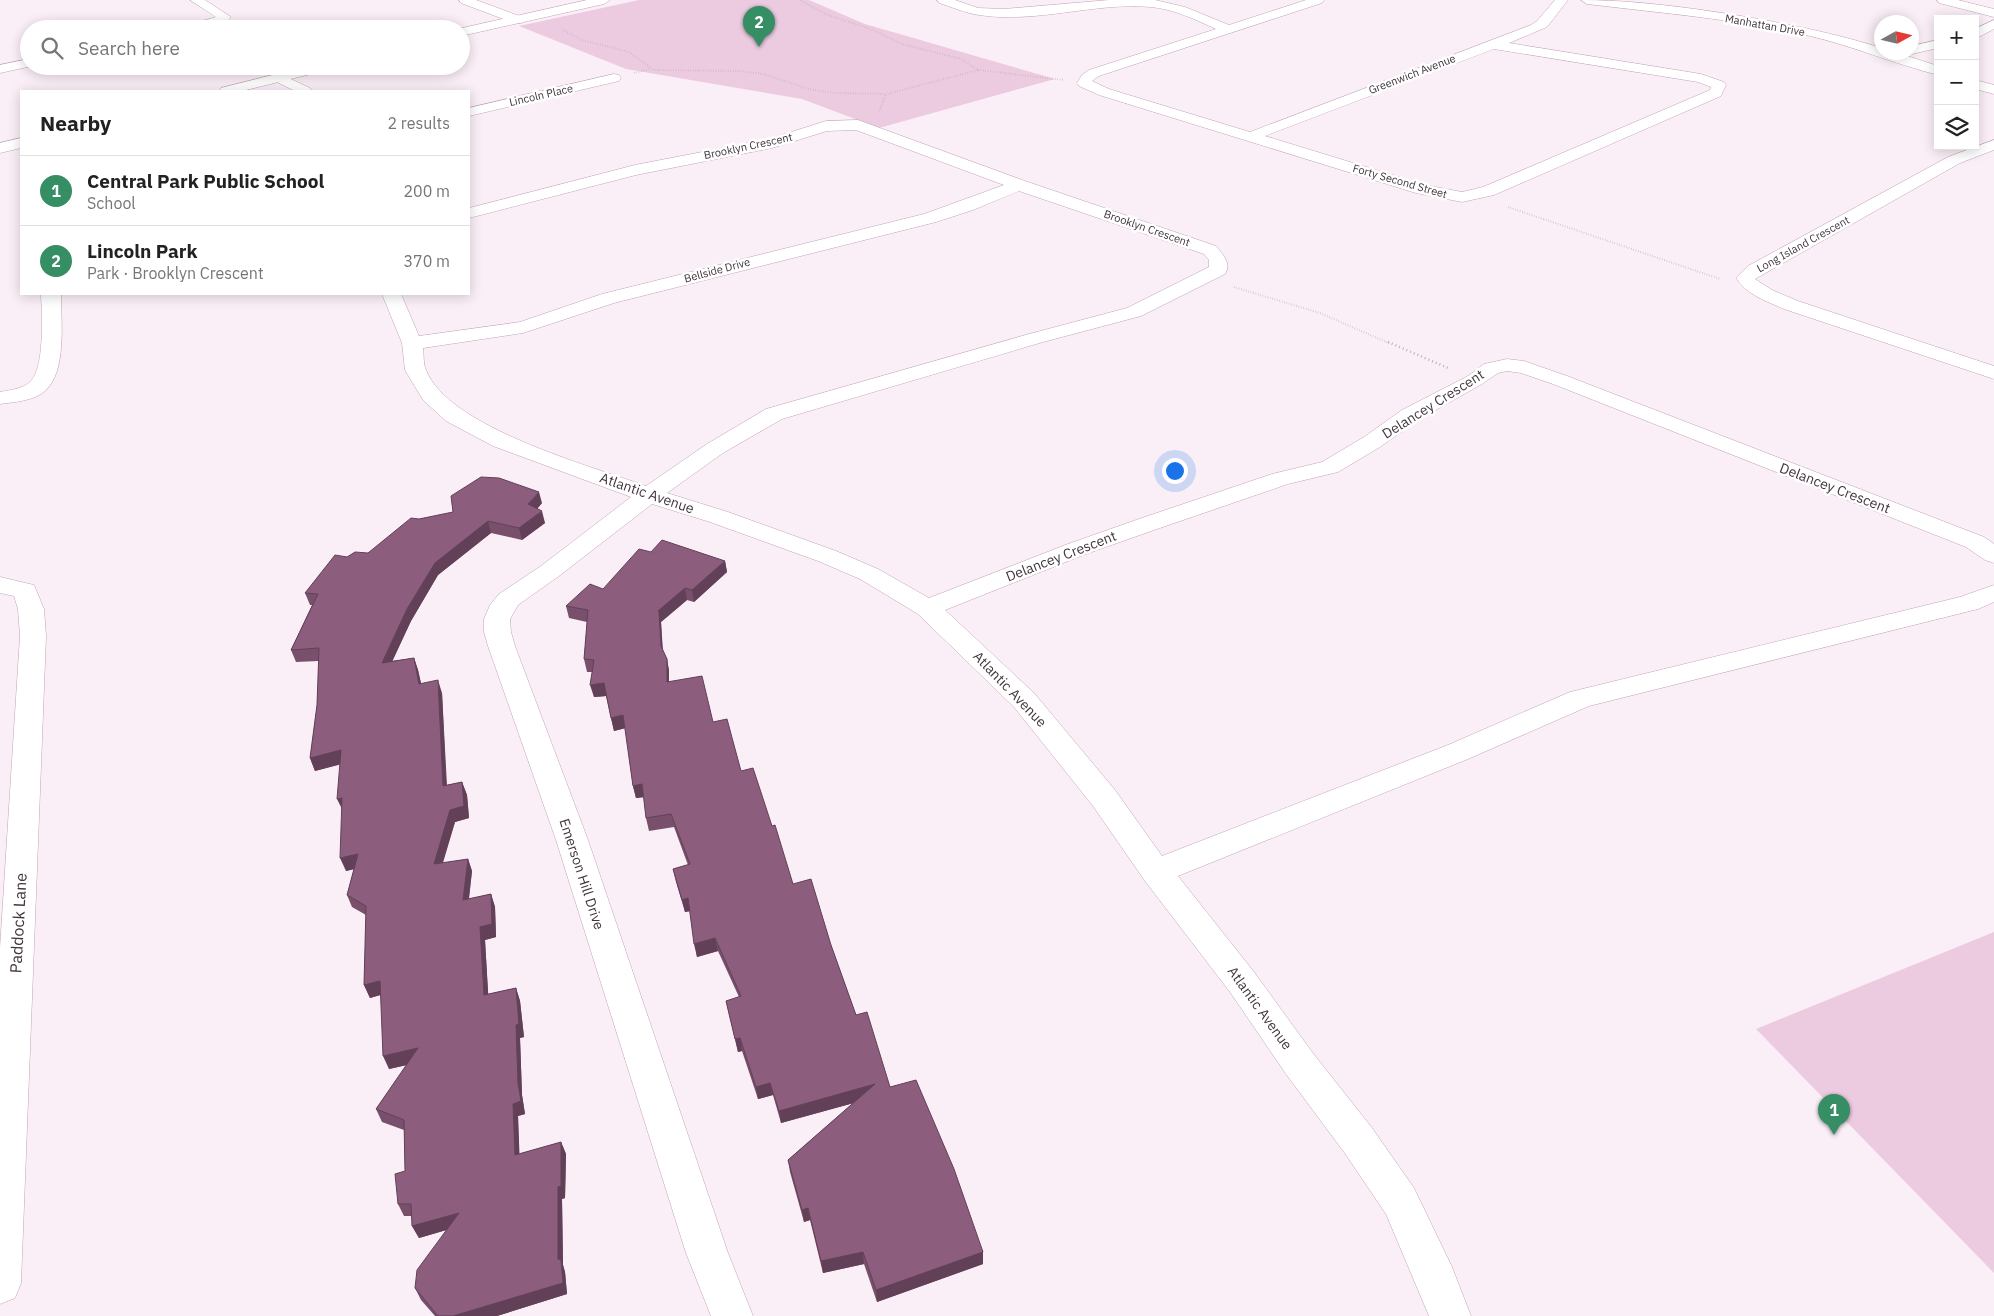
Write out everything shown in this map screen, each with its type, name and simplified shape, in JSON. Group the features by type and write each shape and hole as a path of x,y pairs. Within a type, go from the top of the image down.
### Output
{"street":[{"path":"196,0 225,17 221,20"},
{"path":"465,0 518,20"},
{"path":"470,30 604,0"},
{"path":"943,0 973,10 1001,13 1126,2 1150,3 1170,7 1228,29"},
{"path":"1084,83 1094,73 1318,0"},
{"name":"Greenwich Avenue","path":"1252,136 1536,28 1542,24 1562,0"},
{"name":"Manhattan Drive","path":"1587,0 1764,24 1874,49"},
{"path":"1943,0 1994,13"},
{"path":"1979,33 1994,24"},
{"name":"Forty Second Street","path":"1084,83 1104,92 1252,136 1422,190 1462,197 1475,195 1686,107 1716,93 1719,88 1719,85 1701,78 1490,44"},
{"path":"1919,48 1934,45"},
{"name":"Manhattan Drive","path":"1909,60 1934,70"},
{"path":"0,69 20,65"},
{"path":"230,90 292,75"},
{"path":"280,78 303,90"},
{"name":"Lincoln Place","path":"470,112 614,78"},
{"path":"1979,85 1994,90"},
{"name":"Brooklyn Crescent","path":"470,213 635,170 772,143 826,126 858,125 1019,185 1210,250 1218,260 1218,270 1134,312 1036,338 774,414 739,432 649,496"},
{"path":"0,148 20,143"},
{"name":"Long Island Crescent","path":"1994,145 1954,160 1755,270 1745,278 1747,282 1763,292 1818,314 1994,373"},
{"name":"Bellside Drive","path":"412,343 523,327 609,298 921,220 966,206 1019,185"},
{"path":"0,398 17,395 38,387 46,378 50,346 51,295"},
{"name":"Atlantic Avenue","path":"392,295 412,343 415,370 431,395 454,416 501,441 649,496 719,516 827,556 868,574 927,608 1024,700 1104,798 1156,872 1242,982 1400,1201 1437,1282 1450,1316"},
{"name":"Delancey Crescent","path":"927,608 1077,549 1148,524 1280,479 1330,467 1372,442 1410,415 1474,380 1491,368 1507,365 1534,370 1975,542 1994,555"},
{"name":"Emerson Hill Drive","path":"649,496 544,576 512,597 500,611 496,626 501,645 572,840 707,1253 732,1316"},
{"name":"Paddock Lane","path":"0,585 25,590 31,609 33,636 0,1283"},
{"path":"1156,872 1458,752 1580,699 1969,603 1994,593"}],"path":[{"path":"800,0 808,6 832,17 870,29 902,44 962,59 978,70"},
{"path":"562,10 560,25 565,33 587,41 628,51 639,57 646,67 654,70 740,71 762,74 809,89 833,93 874,95 887,94 978,70 1084,83"},
{"path":"1475,195 1682,268 1763,292"},
{"path":"1202,278 1320,313 1474,380"}],"shaded area":[{"path":"639,0 809,0 865,24 1055,79 879,128 802,99 626,69 519,26"},
{"path":"1994,932 1994,1273 1756,1029"}],"building":[{"path":"481,477 499,478 539,492 528,504 542,511 519,528 488,521 435,563 407,609 382,663 414,658 419,684 438,680 443,786 462,782 464,806 450,810 434,864 468,859 463,900 491,894 492,924 480,927 484,995 516,988 519,1024 516,1025 518,1083 521,1101 513,1104 515,1155 561,1142 561,1186 558,1187 558,1259 561,1260 563,1283 453,1316 438,1316 415,1288 417,1270 459,1213 412,1226 411,1204 398,1204 395,1174 405,1171 404,1120 376,1109 418,1048 383,1056 380,981 364,985 366,906 347,895 358,854 340,858 342,798 337,799 341,750 310,758 317,705 319,648 291,650 318,594 305,593 335,555 347,557 355,552 368,553 411,518 419,519 453,512 451,496"},
{"path":"662,540 725,561 692,590 685,588 658,611 661,646 667,659 667,682 702,676 713,722 727,719 741,771 753,768 772,826 775,825 793,884 811,879 831,945 856,1015 867,1012 890,1087 916,1080 954,1169 983,1252 876,1290 863,1252 821,1261 808,1208 802,1210 788,1160 875,1084 779,1111 770,1083 756,1087 740,1038 735,1039 726,1001 741,996 715,938 694,944 688,898 682,900 673,869 690,864 671,814 646,818 642,784 633,786 623,715 611,718 604,683 590,685 594,660 584,659 588,610 566,606 590,584 603,589 639,549 651,552"}],"place":[{"name":"Lincoln Park","path":"759,47"},
{"name":"Central Park Public School","path":"1834,1135"}]}
